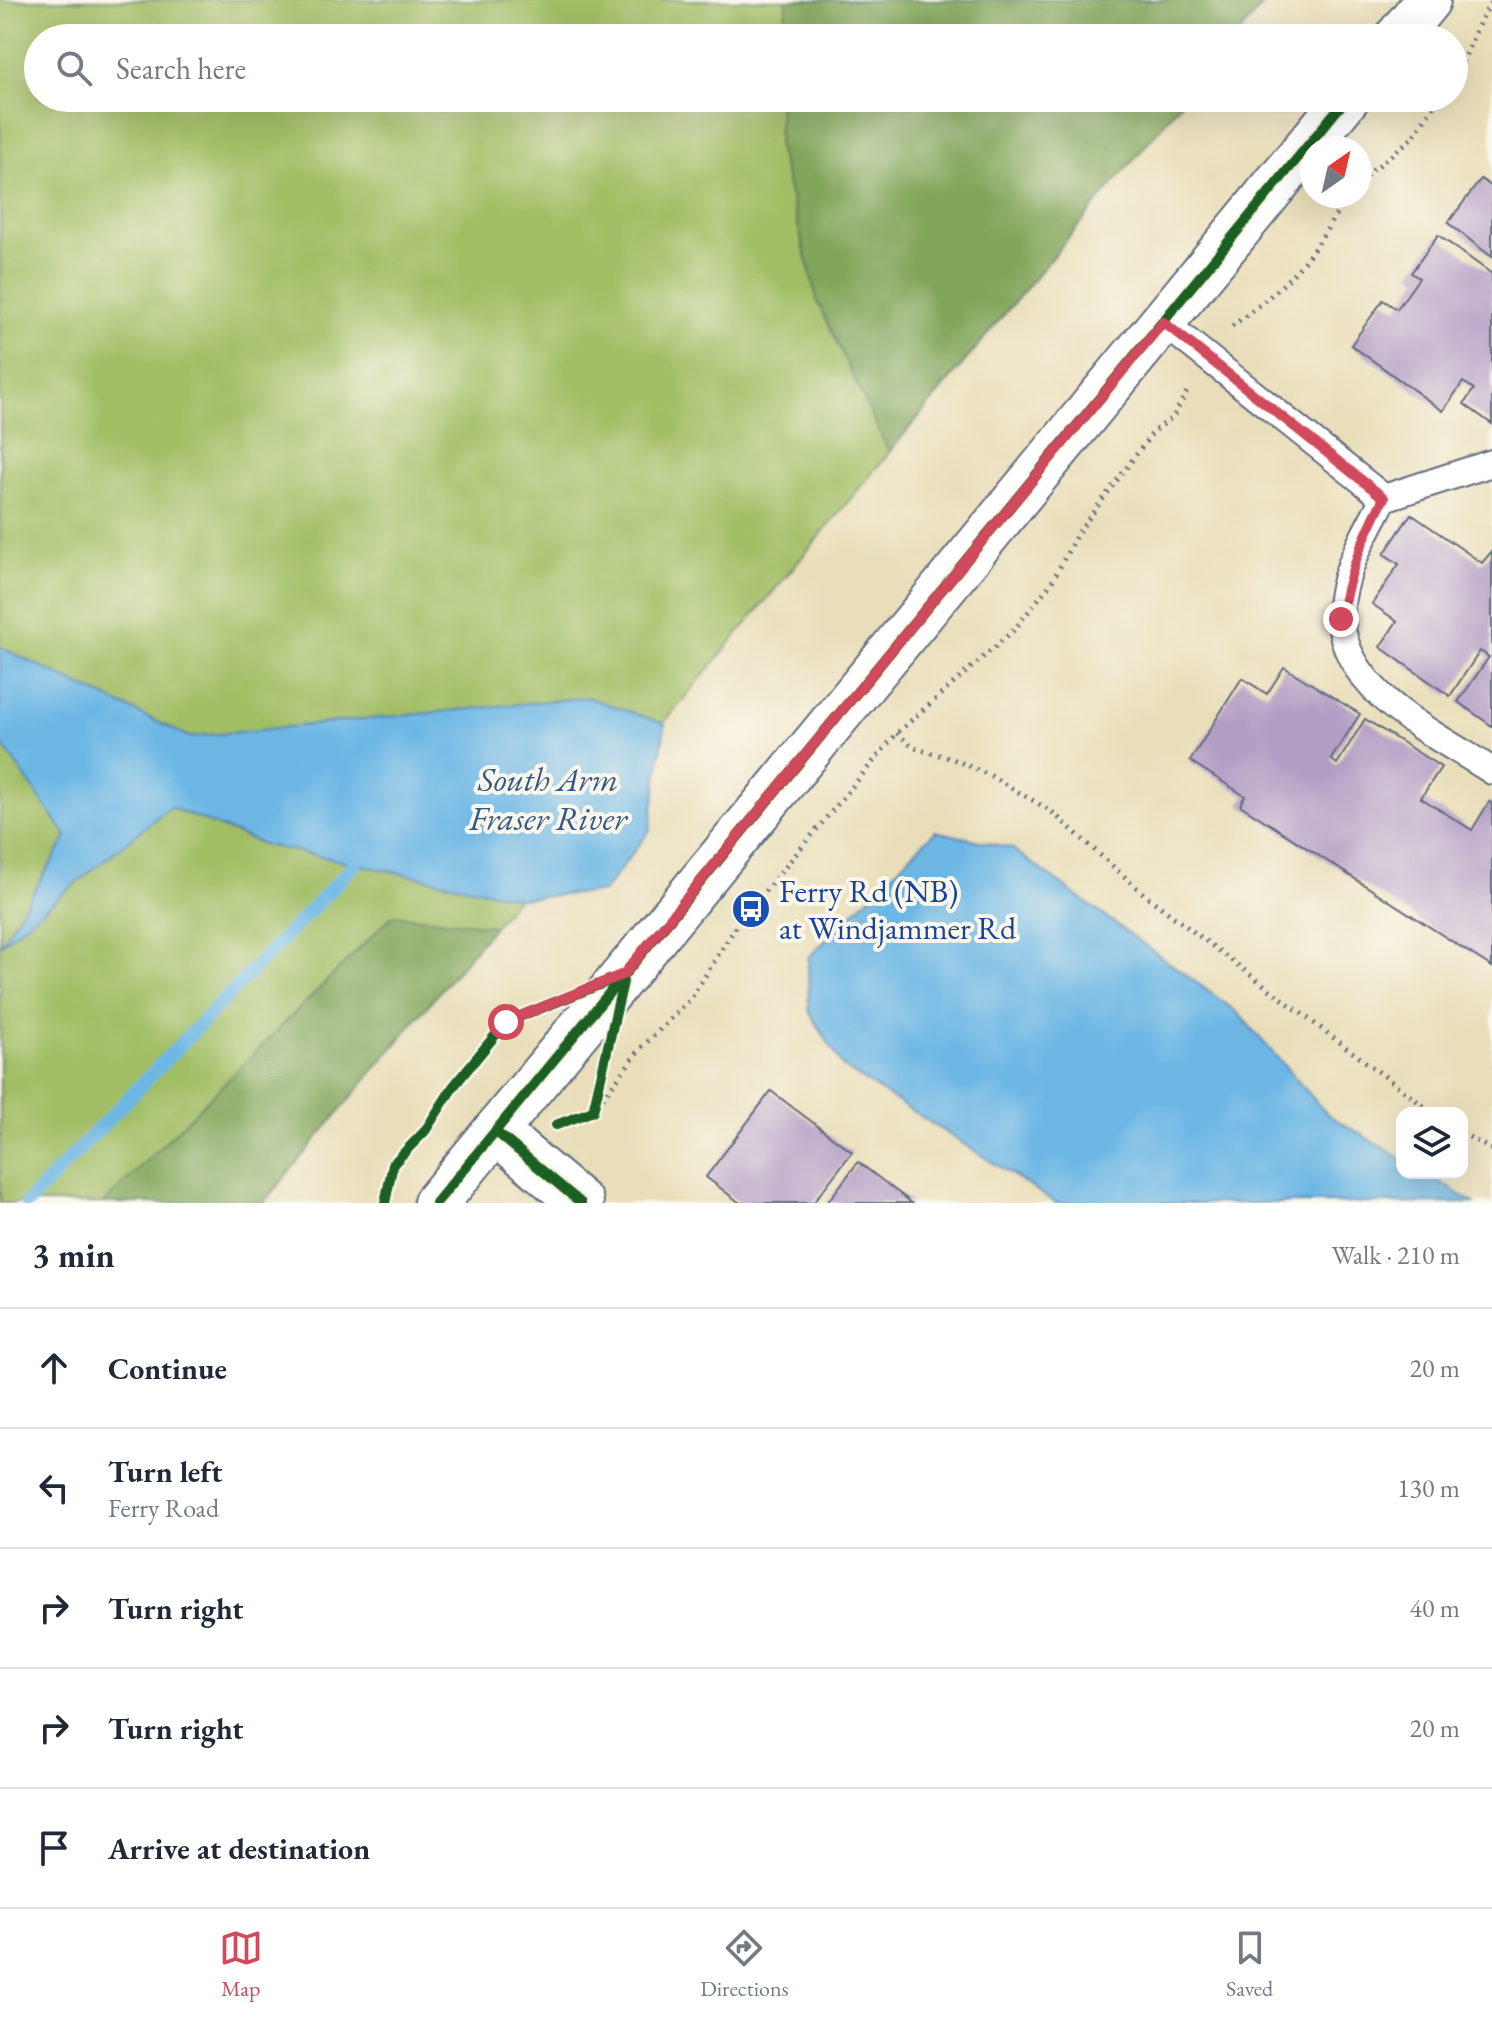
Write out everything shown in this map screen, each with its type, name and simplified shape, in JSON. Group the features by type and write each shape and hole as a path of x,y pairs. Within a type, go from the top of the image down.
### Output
{"street":[{"path":"1408,24 1428,0"},
{"path":"436,1203 1336,112"},
{"path":"495,1131 581,1203"}],"lane":[{"path":"1163,322 1384,498"},
{"path":"1492,463 1384,498 1361,542 1346,583 1341,619 1349,648 1364,679 1392,704 1492,771"}],"path":[{"path":"1468,55 1483,14 1492,2"},
{"path":"1372,171 1413,137 1430,112"},
{"path":"1232,326 1281,290 1307,261 1340,208"},
{"path":"581,1116 593,1111 640,1049 690,1000 737,925 897,733 1014,630 1052,582 1077,534 1123,471 1153,432 1173,417 1191,383"},
{"path":"897,733 914,748 953,759 991,776 1051,811 1145,895 1425,1107"},
{"path":"593,1111 600,1081"},
{"path":"1468,1136 1492,1150"}],"green space":[{"path":"0,0 1267,0 1247,24 24,24 24,112 1173,112 263,1203 0,1203"},
{"path":"787,0 1267,0 1247,24 784,24"},
{"path":"779,112 1173,112 889,452 818,303 778,147"},
{"path":"393,915 494,926 263,1203 104,1203"}],"water":[{"name":"South Arm Fraser River","path":"0,647 189,737 587,697 665,724 650,830 603,892 520,898 265,845 170,807 0,945 67,837 0,741"},
{"path":"935,831 1011,848 1237,1012 1327,1114 1396,1155 1396,1179 1435,1179 1474,1203 1056,1203 843,1067 809,1011 808,958"}],"building":[{"path":"1481,179 1492,187 1492,257 1448,223"},
{"path":"1438,235 1492,274 1492,424 1464,404 1474,389 1463,382 1443,411 1351,345 1383,300 1397,309 1419,278 1411,273"},
{"path":"1411,514 1482,563 1492,551 1492,726 1458,702 1489,657 1480,651 1450,696 1380,647 1397,621 1372,604 1399,564 1384,554"},
{"path":"1284,667 1360,714 1331,759 1337,764 1365,719 1441,767 1421,798 1472,830 1489,802 1492,803 1492,967 1240,805 1245,796 1190,761 1242,678 1267,694"},
{"path":"771,1091 852,1152 813,1203 740,1203 706,1177"},
{"path":"858,1162 912,1203 827,1203"}],"waterway":[{"path":"27,1203 355,864"}],"cycle path":[{"path":"436,1203 1335,112"},
{"path":"385,1203 393,1164 425,1131 453,1087 506,1022 621,976"},
{"path":"556,1125 593,1111 623,982"},
{"path":"495,1131 581,1203"}],"place":[{"name":"Ferry Rd (NB) at Windjammer Rd","path":"751,909"}],"route":[{"path":"506,1022 624,974 1163,322 1384,498 1361,542 1346,583 1341,619"}]}
